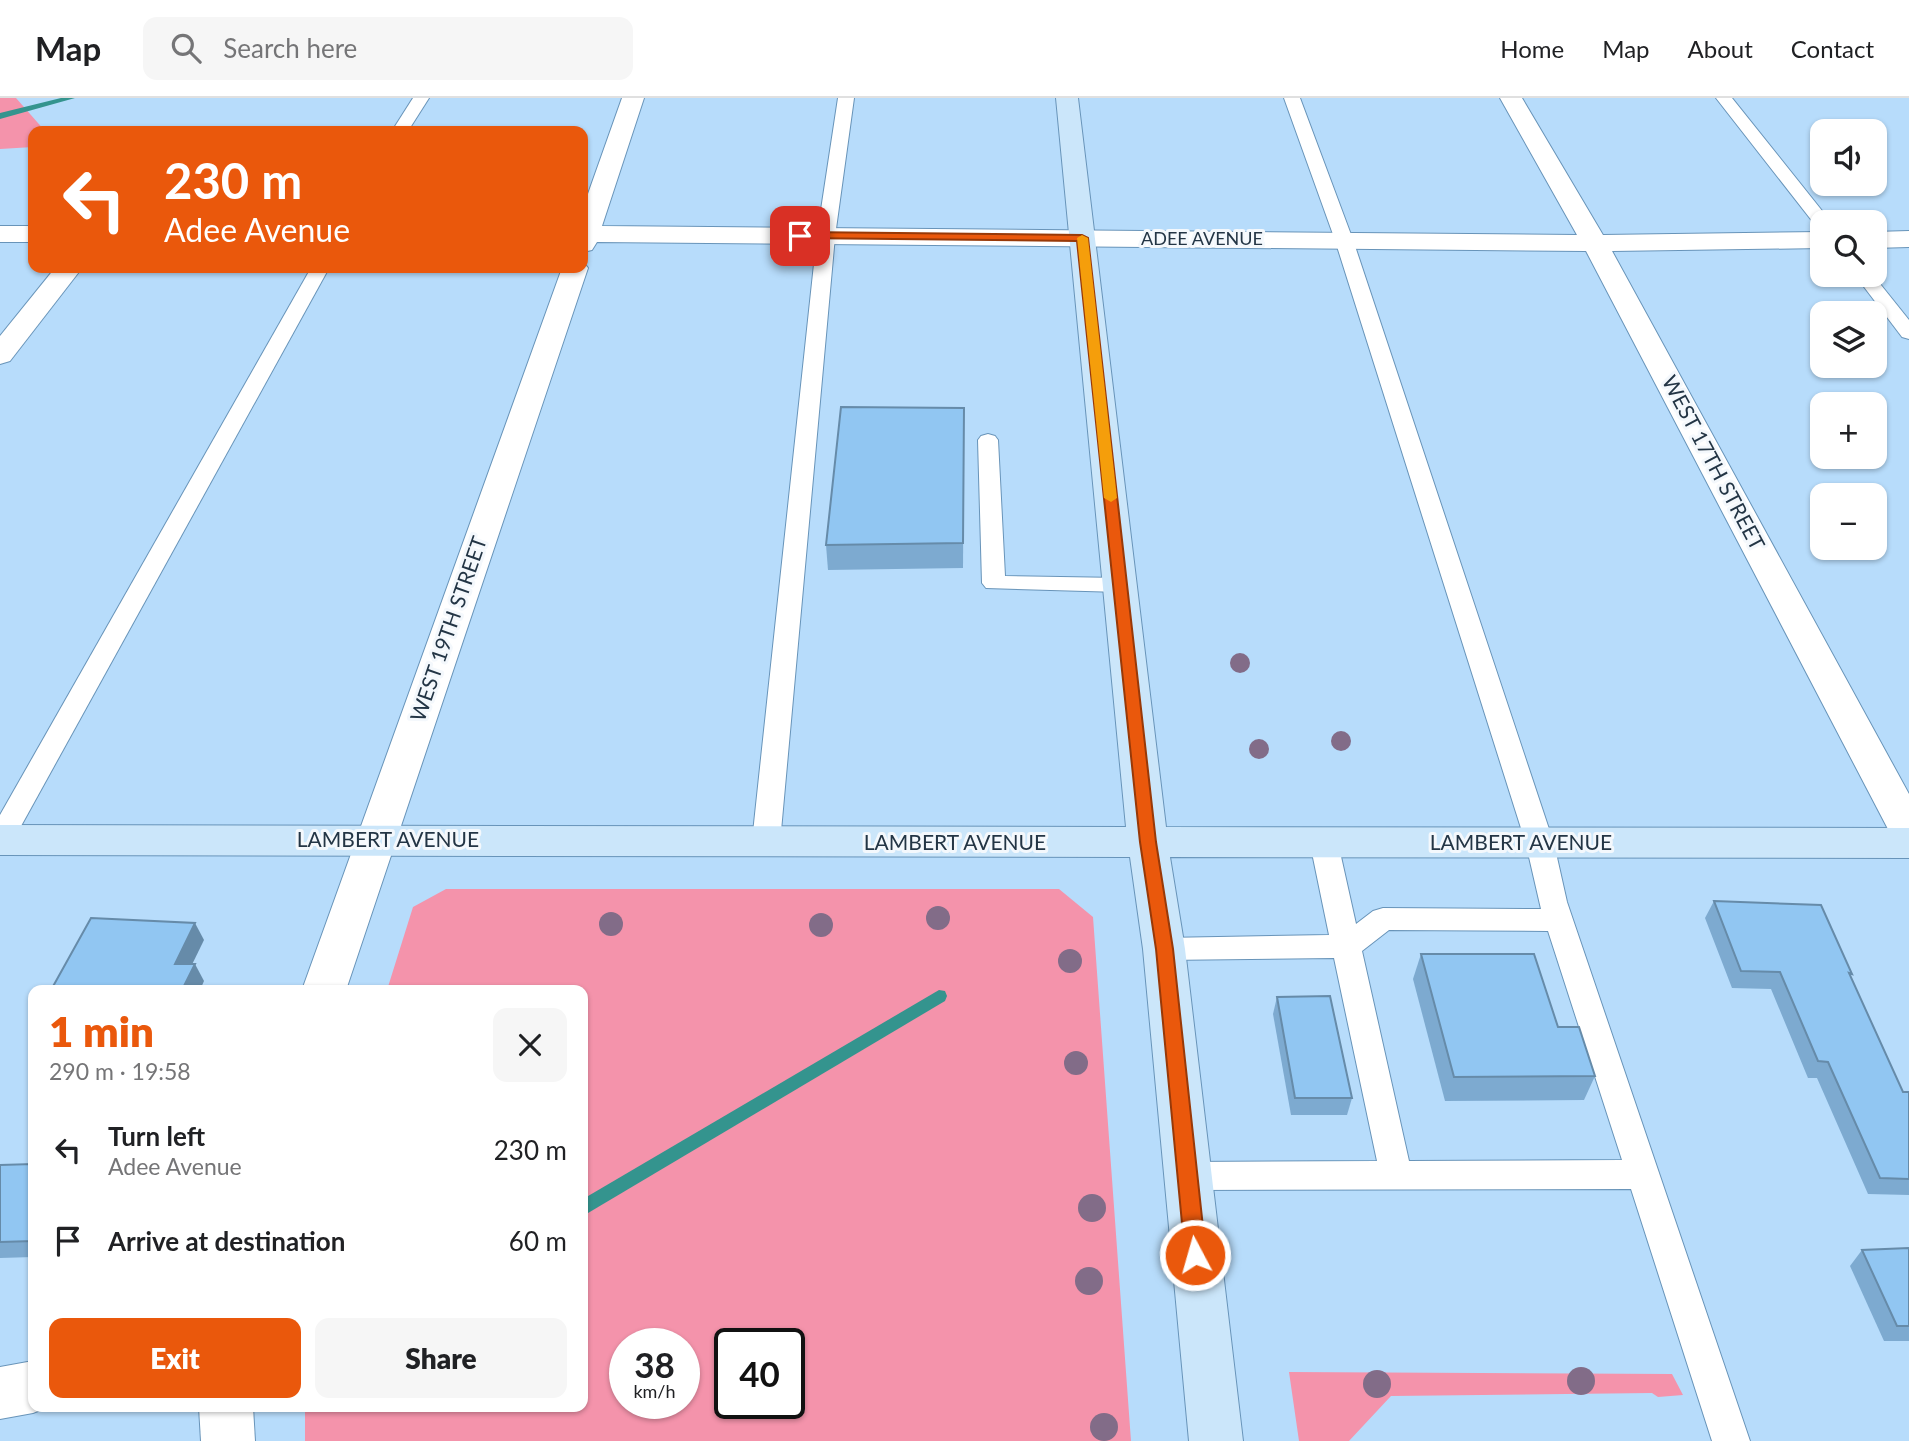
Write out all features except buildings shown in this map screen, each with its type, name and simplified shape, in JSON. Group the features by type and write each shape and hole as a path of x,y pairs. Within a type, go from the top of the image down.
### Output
{"street":[{"path":"588,226 633,98"},
{"path":"1067,98 1148,842 1164,949 1216,1441"},
{"name":"WEST 17TH STREET","path":"1511,98 1595,243 1909,831"},
{"path":"0,234 28,234"},
{"name":"ADEE AVENUE","path":"588,237 826,236 1595,243 1810,240"},
{"path":"1887,240 1909,239"},
{"path":"0,355 65,273"},
{"name":"WEST 19TH STREET","path":"326,985 573,273"},
{"name":"LAMBERT AVENUE","path":"0,839 1909,843"},
{"path":"0,1394 28,1388"},
{"path":"226,1412 228,1441"}],"lane":[{"path":"403,126 421,98"},
{"path":"766,842 826,236 846,98"},
{"path":"1292,98 1344,240 1540,844 1559,920 1731,1441"},
{"path":"1724,98 1813,210"},
{"path":"0,839 317,273"},
{"path":"1873,287 1909,333"},
{"path":"988,440 994,583 1120,585"},
{"path":"1324,843 1396,1175"},
{"path":"1164,949 1347,946 1383,919 1559,920"},
{"path":"1187,1176 1641,1174"}],"shaded area":[{"path":"0,98 16,98 41,126 28,126 28,147 0,149"},
{"path":"446,889 1059,889 1093,917 1131,1441 305,1441 305,1412 588,1412 588,985 389,985 413,907"},
{"path":"1289,1372 1672,1374 1683,1395 1658,1397 1652,1393 1391,1396 1349,1441 1299,1441"}],"waterway":[{"path":"0,116 71,98"},
{"path":"588,1205 939,996"}],"slow traffic":[{"path":"1082,238 1111,498"}],"route":[{"path":"800,236 1082,238 1148,842 1164,949 1195,1255"}]}
